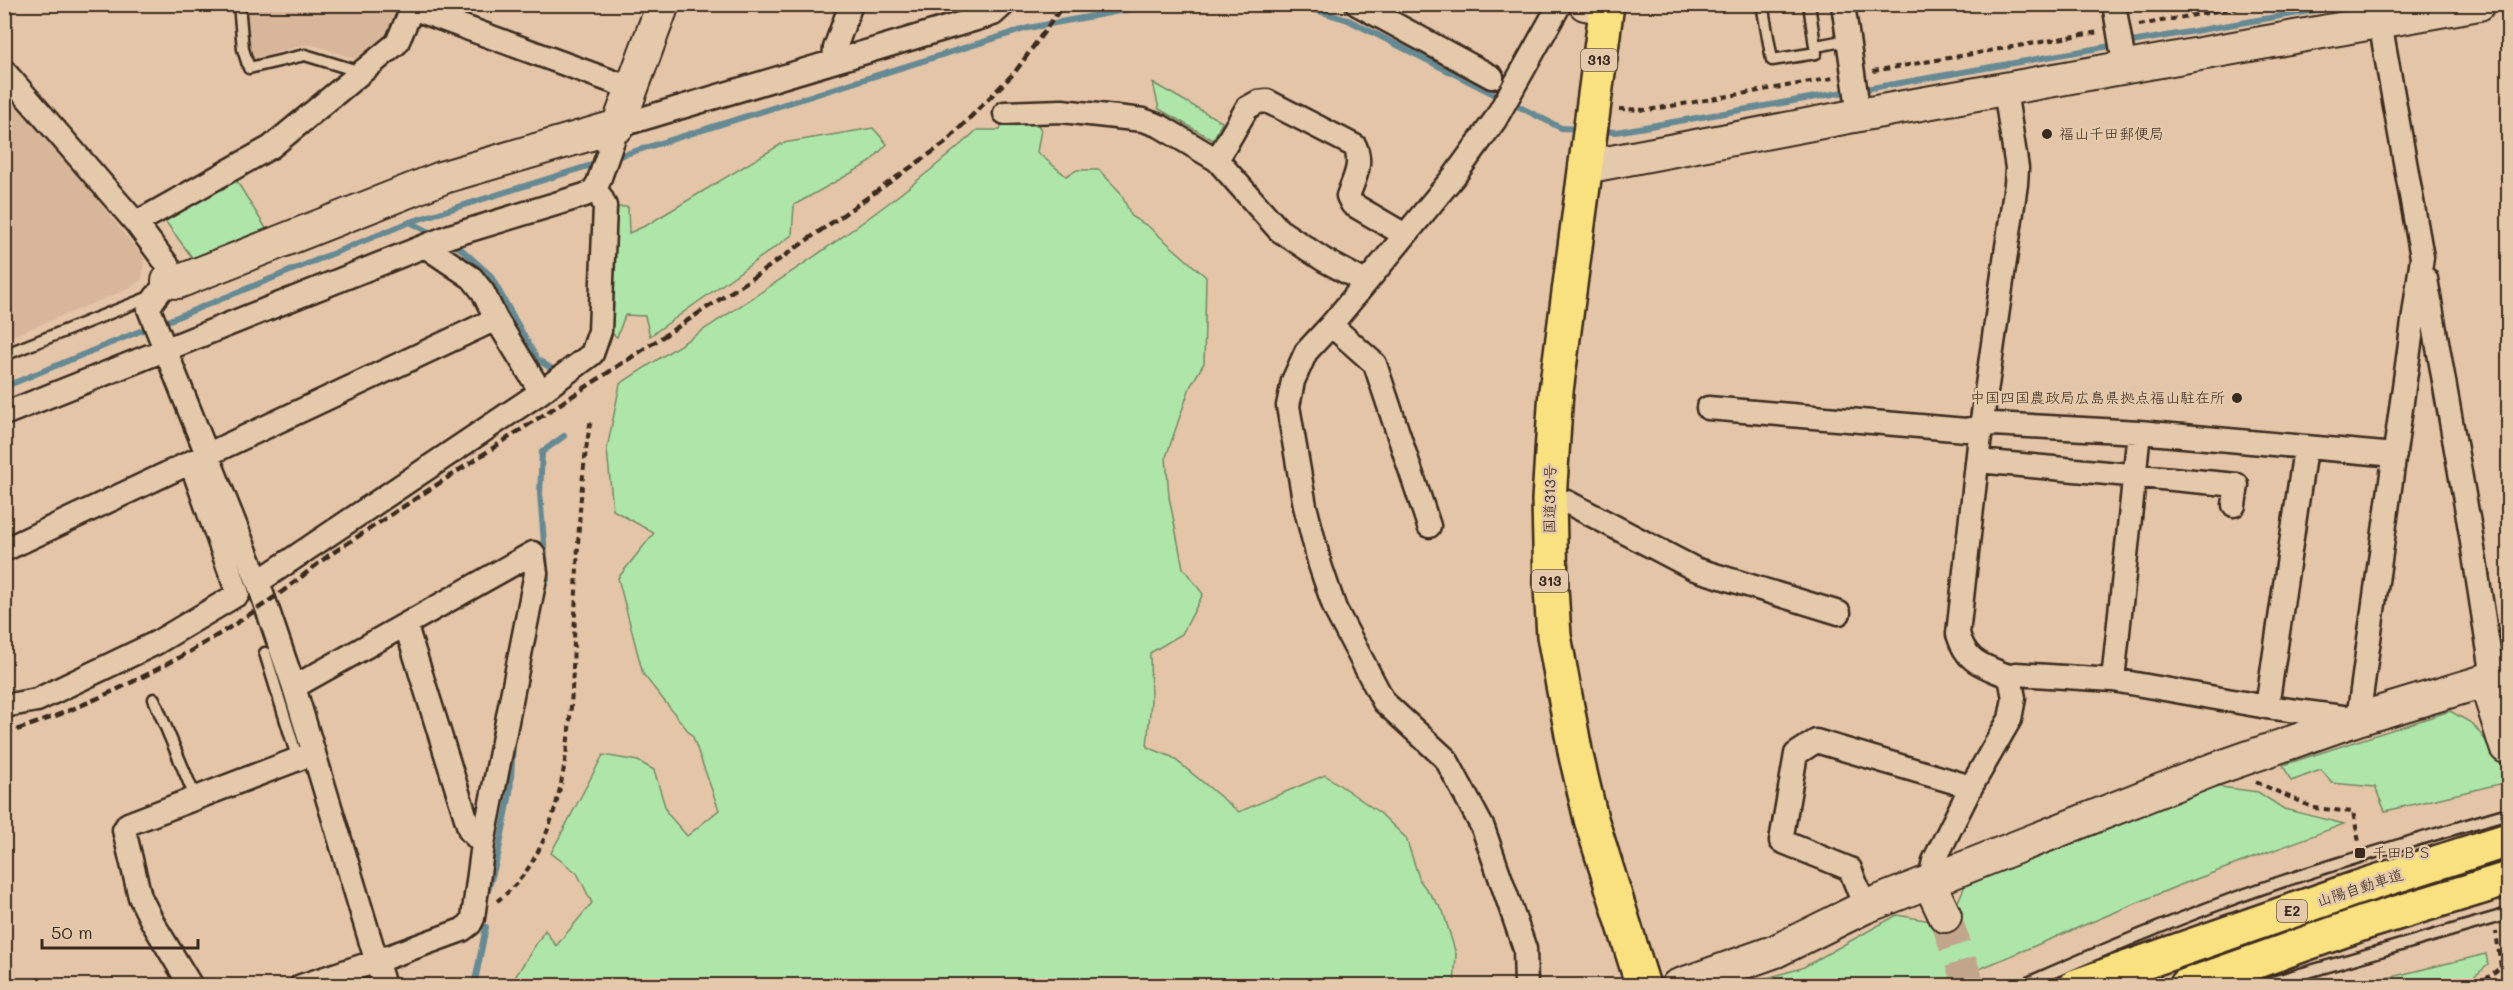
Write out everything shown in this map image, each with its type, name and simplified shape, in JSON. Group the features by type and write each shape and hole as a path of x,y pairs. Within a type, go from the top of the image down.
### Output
{"highway":[{"name":"国道313号","path":"1599,6 1594,133 1556,391 1549,500 1551,588 1554,636 1576,756 1591,819 1642,986"},
{"name":"山陽自動車道","path":"2076,986 2357,888 2508,840"},
{"name":"E2","path":"2186,986 2364,923 2508,879"}],"street":[{"path":"4,414 161,343 436,241 585,195 598,182 663,4"},
{"path":"834,61 835,48 851,4"},
{"path":"158,295 178,282 444,177 615,134 834,61 993,14 1004,4"},
{"path":"1357,4 1492,77"},
{"path":"1526,986 1525,949 1483,828 1446,759 1384,702 1335,609 1320,565 1298,469 1288,406 1293,381 1305,352 1331,325 1455,175 1495,120 1560,4"},
{"path":"1843,4 1856,93"},
{"path":"2114,4 2121,46"},
{"path":"1594,133 1856,93 2005,90 2121,46 2380,22 2479,4"},
{"path":"135,223 271,147 397,43 413,6 633,89"},
{"path":"2380,22 2470,529 2506,747"},
{"path":"4,70 135,223 169,267 171,274 158,295 161,343 200,459 238,594 156,643 48,695 37,700 4,706"},
{"path":"2005,90 2017,168 2016,184 1982,427 1958,634 1963,650 1975,662 2010,677 2016,674 2113,680 2266,707 2358,719"},
{"path":"1217,160 1247,108 1258,102 1267,101 1355,146 1359,156 1359,166 1348,196 1352,204 1404,235"},
{"path":"1005,113 1062,111 1143,120 1160,126 1217,160 1280,230 1324,260 1365,282"},
{"path":"258,582 541,392 591,354 600,331 605,206 598,182"},
{"path":"436,241 483,292 496,319 541,392"},
{"path":"2358,719 2422,257"},
{"path":"4,550 496,319"},
{"path":"1331,325 1375,364 1429,526"},
{"path":"1708,408 1966,430 1993,424 2139,432 2395,456"},
{"path":"2113,680 2139,432"},
{"path":"2266,707 2305,449"},
{"path":"200,459 258,582 294,687 306,757 384,986"},
{"path":"1978,461 2237,485 2234,505"},
{"path":"1549,500 1566,502 1695,569 1839,613"},
{"path":"294,687 533,553 536,573 483,844 473,918 470,924 462,930 300,986"},
{"path":"406,626 470,831 483,844"},
{"path":"1945,916 1929,882 1934,861 1971,787 2010,719 2014,698 2010,677"},
{"path":"1677,986 1776,951 1865,907 2212,770 2358,719 2495,678"},
{"path":"1865,907 1850,869 1781,841 1796,754 1816,741 1971,787"},
{"path":"191,986 140,897 124,830 128,824 306,757"}],"lane":[{"path":"238,4 243,49 249,68 305,55 351,69 358,75"},
{"path":"1762,4 1772,60 1816,53 1809,4"},
{"path":"1816,46 1848,40"},
{"path":"4,355 158,295"},
{"path":"265,653 306,757"},
{"path":"154,699 196,799"},
{"path":"2021,986 2096,953 2227,901 2362,856 2508,813"},
{"path":"2259,986 2508,914"}],"path":[{"path":"1594,133 1648,110 1856,93 2121,46 2257,4"},
{"path":"473,918 504,896 527,868 544,837 561,786 569,740 582,464 591,419"},
{"path":"2246,782 2256,782 2314,808 2353,812 2358,835"},
{"path":"2478,986 2501,967 2499,939"}],"shaded area":[{"path":"245,5 403,5 390,33 358,60 314,45 303,45 255,59 250,51"},
{"path":"4,83 144,258 142,279 130,288 5,339"}],"green space":[{"path":"1153,83 1222,122 1213,140 1159,109"},
{"path":"1031,113 1041,130 1037,152 1066,176 1077,170 1099,170 1120,192 1132,217 1148,226 1206,277 1204,363 1190,387 1166,457 1169,497 1183,568 1203,594 1182,634 1150,653 1151,700 1147,747 1172,757 1239,812 1325,775 1380,813 1406,838 1420,881 1443,911 1456,954 1454,985 514,986 512,982 545,930 556,946 592,903 577,873 551,853 603,755 638,761 654,770 667,813 687,836 719,810 693,737 643,674 618,578 654,533 613,510 607,449 620,384 849,232 936,166 977,130 1000,130 1004,116"},
{"path":"873,128 887,144 869,163 794,205 792,235 650,336 645,316 625,315 617,337 606,330 618,207 628,207 629,233 647,225 783,143"},
{"path":"236,180 267,230 194,260 163,218"},
{"path":"2450,711 2473,724 2495,753 2508,748 2508,782 2385,811 2375,787 2332,783 2321,770 2291,781 2283,765"},
{"path":"2213,786 2258,792 2284,809 2344,824 2175,887 1941,985 1751,986 1752,982 1802,968 1897,915 1936,922 1954,911 1966,883"},
{"path":"2486,954 2488,965 2464,985 2358,985"}],"waterway":[{"path":"613,158 1028,28 1158,4"},
{"path":"1295,4 1348,20 1561,128 1580,129"},
{"path":"2126,43 2350,4"},
{"path":"1860,90 2116,45"},
{"path":"1600,131 1616,132 1850,91"},
{"path":"160,324 410,222 601,162"},
{"path":"410,222 437,236"},
{"path":"449,242 461,249 490,275 537,359 552,369"},
{"path":"4,387 150,327"},
{"path":"543,591 547,579 540,494 542,452 564,436"},
{"path":"487,894 498,855 510,793 513,745"},
{"path":"474,986 486,927"}],"tunnel":[{"path":"1945,916 1969,986"}],"railway":[{"path":"4,734 38,723 106,694 206,642 274,598 328,556 760,273 944,144 1015,72 1064,4"}],"place":[{"name":"福山千田郵便局","path":"2047,134"},
{"name":"中国四国農政局広島県拠点福山駐在所","path":"2237,398"},
{"name":"千田ＢＳ","path":"2360,853"}]}
